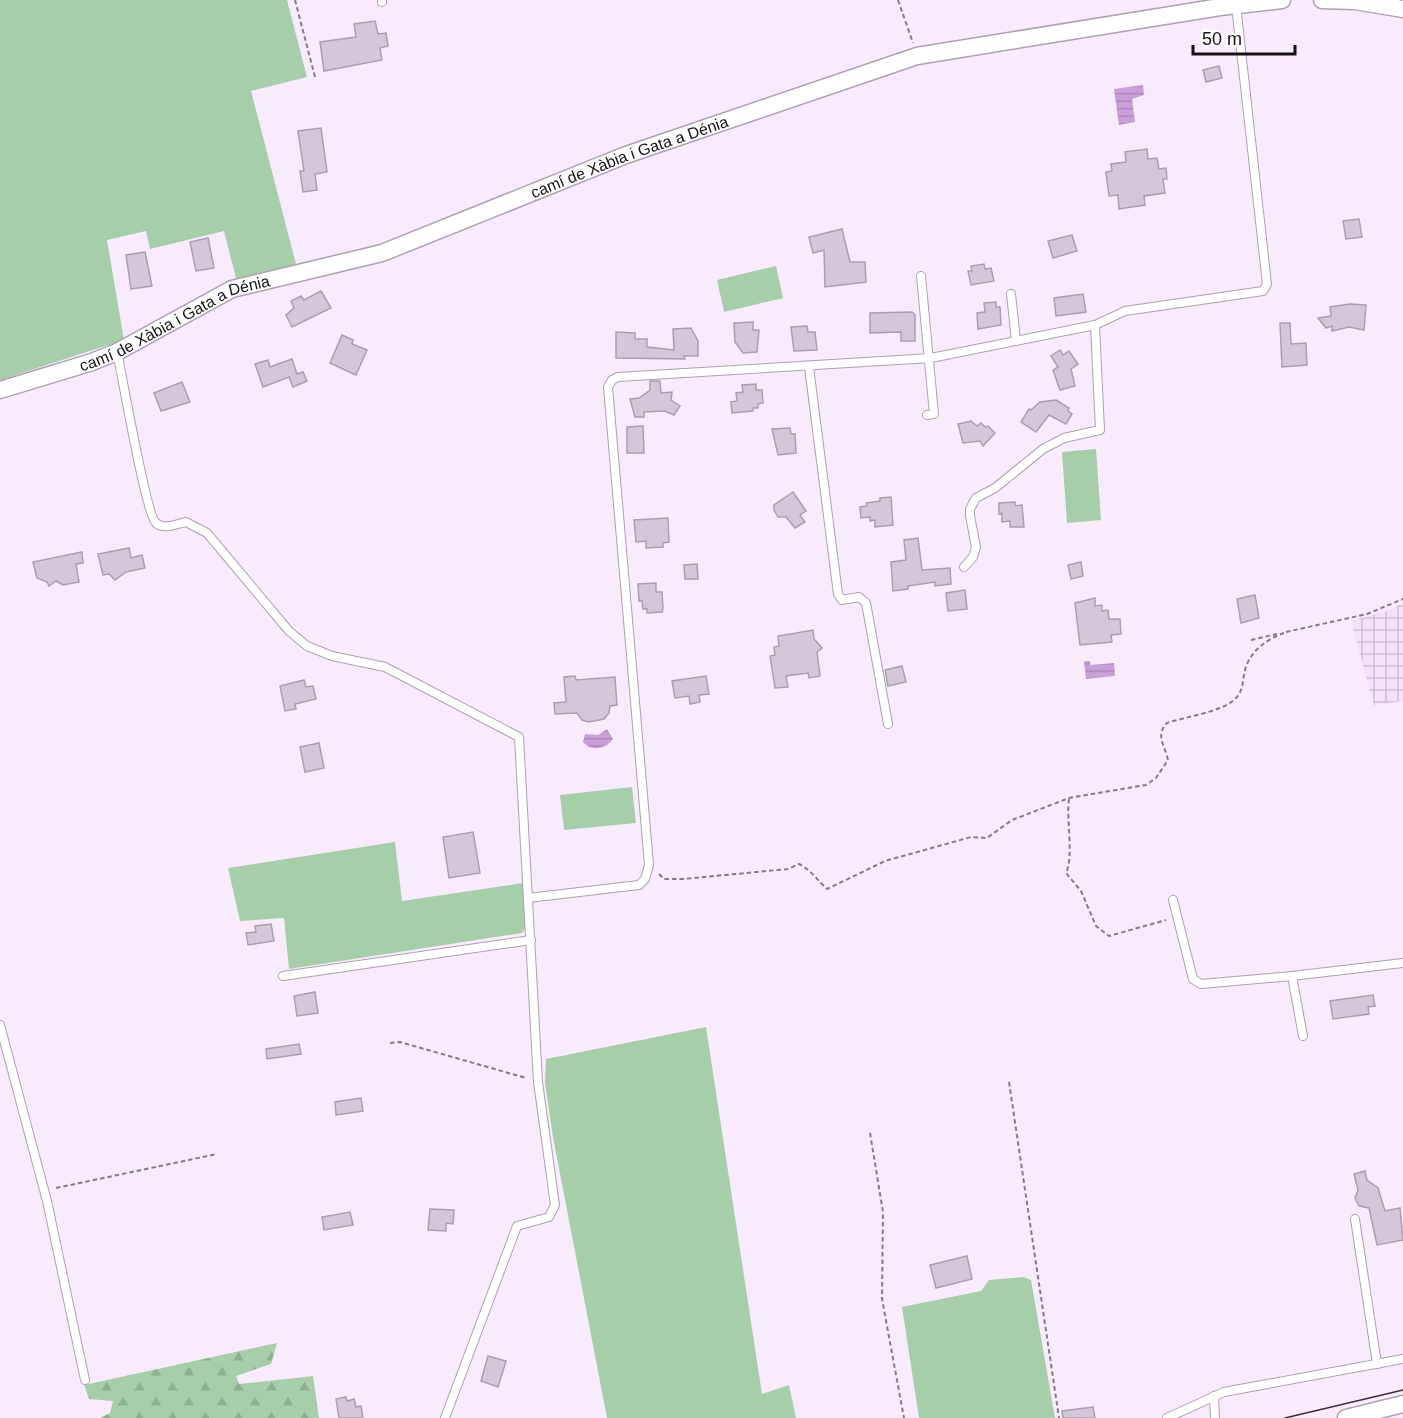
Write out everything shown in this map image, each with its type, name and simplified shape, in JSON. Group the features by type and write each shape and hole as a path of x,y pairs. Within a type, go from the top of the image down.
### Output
{"street":[{"name":"camí de Xàbia i Gata a Dénia","path":"0,390 92,363 117,352 232,289 382,253 626,155 917,56 1236,4 1282,0"},
{"path":"1322,0 1355,1 1403,9"},
{"path":"1346,1418 1403,1404"}],"lane":[{"path":"528,898 639,885 645,879 649,866 608,387 612,380 618,376 809,367 931,358 1095,325 1125,311 1263,291 1268,284 1236,4"},
{"path":"921,276 931,358 934,414 927,415"},
{"path":"1011,294 1016,341"},
{"path":"964,567 973,557 976,547 970,509 976,498 995,488 1043,449 1064,438 1100,430 1095,325"},
{"path":"117,352 152,520 165,527 186,522 207,533 289,631 307,646 332,656 385,667 519,737 538,1082 555,1205 554,1212 549,1217 517,1226 445,1418"},
{"path":"809,367 838,594 842,600 859,597 866,603 888,724"},
{"path":"1173,900 1193,979 1201,984 1403,963"},
{"path":"283,976 531,940"},
{"path":"1292,976 1303,1036"},
{"path":"0,1024 44,1190 85,1380"},
{"path":"1355,1219 1377,1364"},
{"path":"1167,1418 1214,1396 1237,1389 1403,1359"},
{"path":"1214,1396 1215,1418"}],"path":[{"path":"295,0 315,77"},
{"path":"898,0 917,56"},
{"path":"1251,640 1367,614 1403,599"},
{"path":"649,866 664,879 683,879 788,869 799,864 810,869 827,890 885,861 971,837 987,838 1012,820 1069,798 1136,788 1156,778 1168,760 1160,737 1167,723 1233,701 1245,682 1245,671 1252,657 1266,640 1284,633"},
{"path":"1069,798 1067,825 1071,863 1066,873 1081,891 1096,926 1109,936 1177,916"},
{"path":"390,1043 400,1042 538,1082"},
{"path":"1009,1082 1059,1418"},
{"path":"870,1133 883,1212 882,1299 904,1418"},
{"path":"44,1190 217,1154"}],"shaded area":[{"path":"1143,85 1144,95 1132,99 1135,122 1119,125 1114,89"},
{"path":"1403,603 1403,701 1374,705 1351,621 1390,610"},
{"path":"1084,661 1090,661 1090,665 1114,663 1115,676 1086,679"},
{"path":"607,729 613,739 606,745 594,748 583,742 585,734 598,735"}],"green space":[{"path":"0,0 287,0 307,77 251,91 296,264 237,282 224,231 150,249 146,231 107,240 124,340 0,380"},
{"path":"776,266 783,298 724,312 717,280"},
{"path":"1096,449 1101,520 1067,523 1062,452"},
{"path":"632,787 636,823 564,830 560,795"},
{"path":"395,842 402,901 524,883 527,925 522,933 289,969 284,918 240,921 228,868"},
{"path":"706,1027 762,1394 789,1385 796,1418 607,1418 553,1137 545,1083 546,1059"},
{"path":"1023,1277 1031,1280 1055,1418 919,1418 902,1307 981,1291 989,1280"},
{"path":"277,1343 271,1364 236,1376 239,1384 313,1376 319,1418 100,1418 110,1413 113,1401 89,1399 84,1385"}],"building":[{"path":"375,21 378,34 386,33 388,46 380,48 382,60 324,71 320,42 356,37 354,24"},
{"path":"1219,66 1222,78 1206,82 1203,70"},
{"path":"321,128 327,172 315,174 317,190 303,192 300,171 304,171 298,131"},
{"path":"1147,149 1148,159 1157,158 1159,169 1166,168 1167,179 1163,179 1165,193 1144,196 1145,205 1119,209 1118,195 1109,196 1106,172 1112,171 1111,164 1126,162 1125,152"},
{"path":"1359,219 1362,237 1346,239 1343,221"},
{"path":"842,229 850,262 865,262 866,282 825,287 824,250 813,253 809,237"},
{"path":"1072,235 1077,251 1053,258 1048,241"},
{"path":"208,238 214,268 196,271 190,242"},
{"path":"145,252 152,286 131,289 126,255"},
{"path":"984,264 985,269 991,268 994,281 971,285 968,271 972,271 971,266"},
{"path":"321,291 331,308 292,327 286,315 294,308 291,301 301,296 304,300"},
{"path":"1083,294 1086,312 1056,316 1054,298"},
{"path":"996,302 996,307 1000,307 1001,325 978,329 977,313 985,312 984,303"},
{"path":"1350,304 1366,305 1364,330 1349,327 1332,331 1332,326 1326,328 1318,318 1331,316 1330,307"},
{"path":"912,312 915,315 915,341 901,341 901,332 870,333 870,313"},
{"path":"753,322 753,330 759,330 757,352 743,353 735,342 734,323"},
{"path":"1280,323 1290,323 1291,344 1306,343 1307,365 1282,367"},
{"path":"807,326 808,332 815,332 817,350 794,351 791,327"},
{"path":"691,328 698,341 698,356 684,356 685,359 616,358 616,332 635,333 635,339 647,339 647,347 674,350 673,329"},
{"path":"342,335 353,340 352,344 367,350 356,375 330,363"},
{"path":"1060,350 1063,355 1069,351 1078,364 1071,369 1075,386 1060,390 1053,370 1058,367 1051,356"},
{"path":"292,359 297,374 303,372 307,381 293,387 289,377 263,387 255,364 268,360 270,367"},
{"path":"650,381 660,381 661,393 672,392 671,400 680,406 674,415 665,411 644,412 644,417 635,417 630,399 639,398 650,390"},
{"path":"182,382 190,402 161,411 154,393"},
{"path":"756,384 756,390 762,390 763,403 758,404 758,408 753,408 753,411 732,413 731,402 737,401 736,393 743,392 742,385"},
{"path":"1056,400 1069,408 1068,411 1072,414 1066,424 1049,415 1036,432 1021,422 1029,409 1031,410 1040,402"},
{"path":"971,421 977,426 981,423 985,427 988,426 995,433 983,446 980,441 963,443 958,424"},
{"path":"643,426 644,453 627,453 627,427"},
{"path":"790,428 791,434 795,434 796,453 778,455 772,429"},
{"path":"793,492 806,511 800,515 805,522 795,528 786,517 778,517 774,510 774,505"},
{"path":"891,497 893,525 875,527 875,520 870,521 870,517 861,518 860,507 867,506 866,503 880,501 880,498"},
{"path":"1015,502 1015,506 1022,505 1024,527 1010,527 1010,521 1002,522 1002,513 999,514 999,503"},
{"path":"668,518 669,542 663,543 663,547 646,548 646,541 636,542 634,520"},
{"path":"918,538 922,570 950,568 951,584 935,586 935,582 893,591 891,562 906,560 904,540"},
{"path":"129,548 131,558 142,555 145,568 126,572 115,580 109,574 103,575 98,554"},
{"path":"82,552 83,563 76,564 79,582 63,585 56,581 49,586 47,582 37,578 33,562"},
{"path":"1081,562 1083,576 1071,579 1068,565"},
{"path":"697,564 698,579 685,579 684,565"},
{"path":"656,583 656,592 662,592 662,612 647,613 647,609 643,609 642,601 639,601 638,584"},
{"path":"965,590 967,609 948,611 946,593"},
{"path":"1255,595 1259,618 1241,623 1237,599"},
{"path":"1095,598 1095,606 1102,605 1102,611 1108,610 1109,619 1120,619 1121,634 1111,635 1112,642 1080,645 1075,603"},
{"path":"813,630 814,639 822,648 817,652 820,676 809,678 808,673 786,676 788,687 775,688 770,656 775,655 774,647 779,646 778,636"},
{"path":"902,666 906,682 888,686 885,670"},
{"path":"575,676 576,680 615,677 617,705 610,706 609,713 604,719 589,722 582,720 577,713 555,714 554,703 566,702 564,677"},
{"path":"706,676 709,694 699,695 700,702 690,704 689,696 675,698 672,681"},
{"path":"304,680 306,687 313,686 316,699 295,704 296,709 285,711 280,686"},
{"path":"319,743 324,768 305,772 300,747"},
{"path":"473,832 480,873 449,878 443,837"},
{"path":"271,924 274,941 248,945 246,933 256,932 255,926"},
{"path":"315,992 318,1013 297,1016 294,996"},
{"path":"1373,995 1375,1006 1368,1007 1369,1014 1333,1019 1330,1001"},
{"path":"299,1044 301,1054 267,1059 266,1049"},
{"path":"361,1098 363,1111 336,1115 335,1102"},
{"path":"1365,1171 1367,1180 1378,1188 1385,1211 1400,1208 1403,1240 1377,1245 1369,1208 1359,1206 1355,1198 1358,1190 1354,1174"},
{"path":"430,1209 454,1210 453,1224 446,1223 446,1231 428,1230"},
{"path":"350,1212 353,1225 324,1230 322,1217"},
{"path":"967,1256 972,1279 936,1288 930,1265"},
{"path":"488,1356 506,1361 498,1387 481,1381"},
{"path":"346,1397 347,1401 354,1399 356,1407 361,1406 363,1418 339,1418 336,1399"},
{"path":"1093,1407 1095,1418 1063,1418 1062,1411"}],"tram line":[{"path":"1285,1418 1403,1390"}]}
